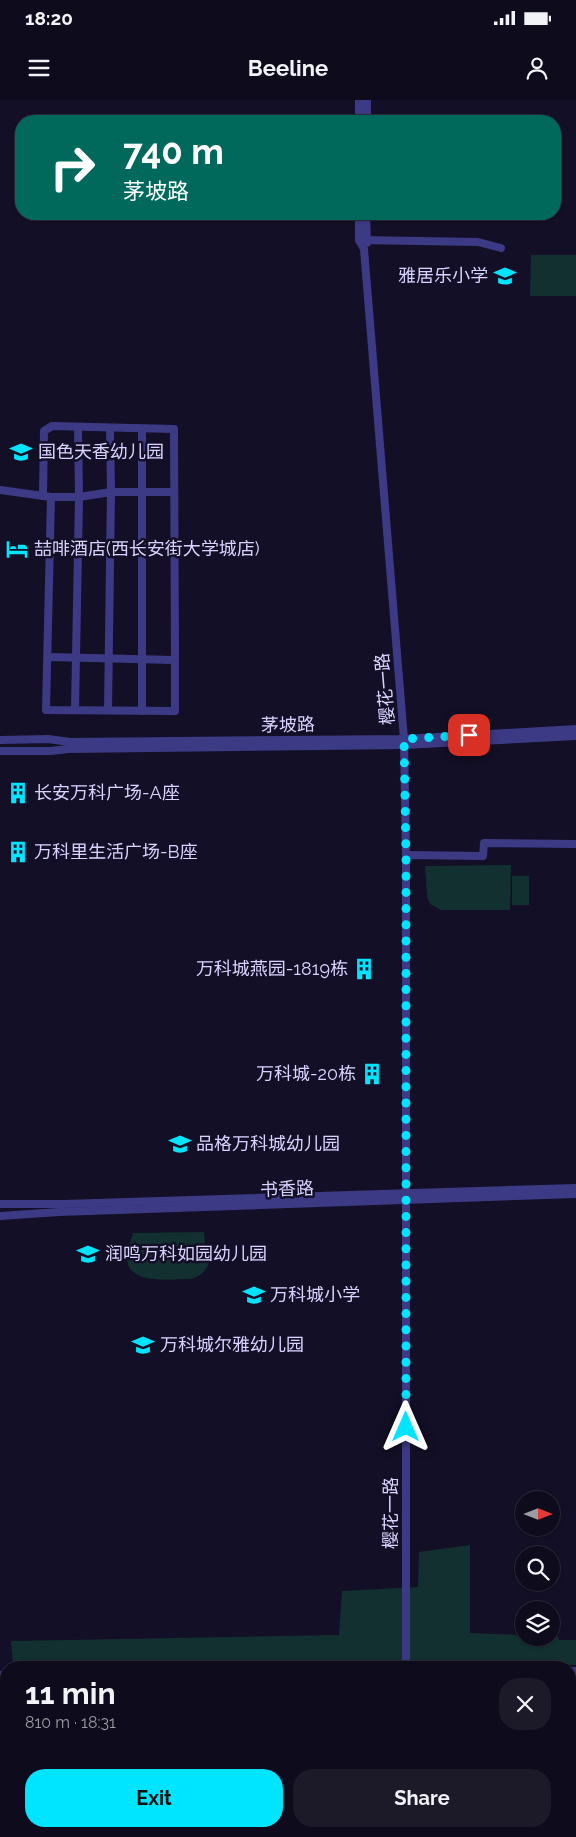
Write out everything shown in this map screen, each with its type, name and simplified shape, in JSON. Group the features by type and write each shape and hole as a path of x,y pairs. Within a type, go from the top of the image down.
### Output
{"street":[{"path":"359,100 359,115"},
{"path":"366,115 367,100"},
{"name":"樱花一路","path":"360,220 364,240"},
{"name":"樱花一路","path":"366,220 364,250 404,742 406,856 406,1661"},
{"path":"364,240 478,242 501,248"},
{"path":"52,426 78,427 174,429 175,711 46,710 48,657 47,496 44,431 52,426"},
{"path":"75,710 79,497 78,427"},
{"path":"108,710 110,428"},
{"path":"142,429 142,711"},
{"path":"0,490 47,496 79,497 111,492 174,492"},
{"path":"48,657 175,660"},
{"name":"茅坡路","path":"0,740 48,739 70,742 404,742 576,729"},
{"name":"茅坡路","path":"0,751 404,742 576,736"},
{"path":"406,856 483,856 484,843 576,844"},
{"name":"书香路","path":"0,1216 576,1188"},
{"name":"书香路","path":"0,1204 576,1194"}],"green space":[{"path":"531,255 576,255 576,296 530,296"},
{"path":"511,865 510,910 441,910 430,904 427,896 425,866"},
{"path":"512,876 529,876 529,905 512,905"},
{"path":"204,1232 205,1243 211,1257 206,1269 198,1276 190,1279 151,1279 134,1272 129,1266 127,1256 133,1233"},
{"path":"470,1545 470,1633 515,1635 515,1646 560,1646 560,1640 576,1640 576,1661 13,1661 11,1641 339,1635 342,1591 418,1587 419,1552"}],"place":[{"name":"雅居乐小学","path":"505,276"},
{"name":"国色天香幼儿园","path":"21,452"},
{"name":"喆啡酒店(西长安街大学城店)","path":"17,549"},
{"name":"长安万科广场-A座","path":"18,793"},
{"name":"万科里生活广场-B座","path":"18,852"},
{"name":"万科城燕园-1819栋","path":"364,969"},
{"name":"万科城-20栋","path":"372,1074"},
{"name":"品格万科城幼儿园","path":"180,1144"},
{"name":"润鸣万科如园幼儿园","path":"88,1254"},
{"name":"万科城小学","path":"254,1295"},
{"name":"万科城尔雅幼儿园","path":"143,1345"}],"route":[{"path":"406,1427 406,856 404,739 469,735"}]}
